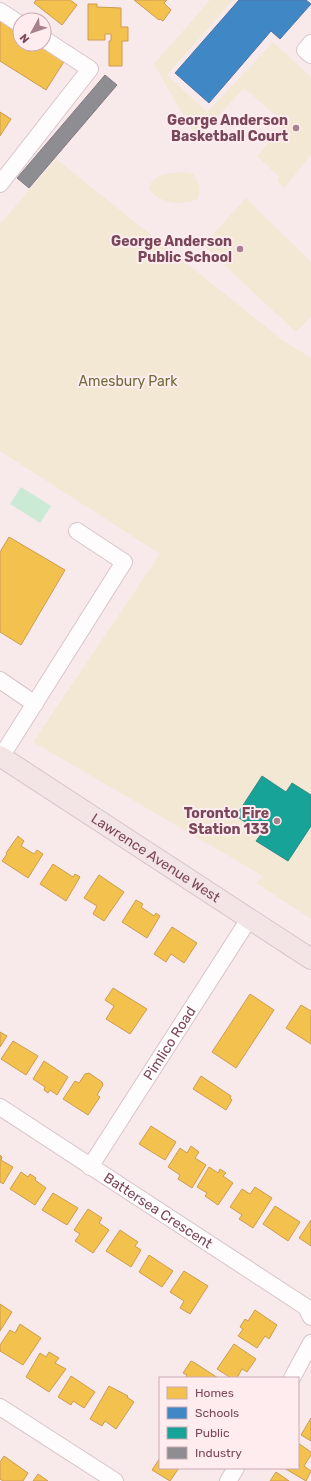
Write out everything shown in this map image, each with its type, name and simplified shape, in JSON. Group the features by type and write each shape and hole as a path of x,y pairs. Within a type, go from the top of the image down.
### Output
{"main road":[{"name":"Lawrence Avenue West","path":"1,756 311,959"}],"street":[{"path":"0,11 12,19"},
{"path":"311,43 305,50 311,55"},
{"path":"1,182 90,68 52,44"},
{"path":"1,756 124,562 77,531"},
{"path":"0,680 35,704"},
{"name":"Pimlico Road","path":"90,1167 249,919"},
{"name":"Battersea Crescent","path":"0,1107 90,1167 306,1306 311,1317"},
{"path":"293,1377 311,1343"},
{"path":"0,1407 115,1481"},
{"path":"228,1481 235,1469"}],"green space":[{"path":"210,0 233,0 167,75 207,112 273,42 311,77 311,155 284,188 277,180 280,178 257,156 285,124 244,88 197,139 154,64"},
{"name":"Amesbury Park","path":"56,159 281,339 311,358 311,919 256,883 263,876 33,742 160,554 0,451 0,224"},
{"path":"182,172 193,174 197,180 200,189 198,199 178,203 165,201 149,189 150,184 157,177"},
{"path":"246,198 311,262 311,317 296,332 203,245"}],"shaded area":[{"path":"21,487 51,506 40,523 10,504"}],"building: Homes":[{"path":"36,0 70,0 77,5 62,25 52,17 52,12 45,12 34,3"},
{"path":"134,0 167,0 164,3 171,10 163,21 160,19 159,20"},
{"path":"88,4 97,4 97,7 121,8 121,27 128,27 128,41 122,41 122,66 109,66 109,41 111,41 111,34 105,34 105,40 88,40"},
{"path":"0,19 12,27 12,52 52,52 65,60 46,90 0,61"},
{"path":"0,112 11,119 0,136"},
{"path":"9,537 65,570 21,645 0,632 0,552"},
{"path":"18,836 24,841 21,846 34,854 37,850 43,854 28,878 2,861"},
{"path":"53,864 73,877 75,874 80,877 66,901 40,884"},
{"path":"99,875 124,892 104,921 93,914 97,906 84,898"},
{"path":"136,900 143,904 141,907 154,916 156,913 160,916 147,938 122,922"},
{"path":"172,927 197,943 184,963 171,954 166,962 154,954"},
{"path":"113,988 147,1009 130,1034 106,1019 114,1006 105,1000"},
{"path":"250,994 274,1010 236,1068 212,1052"},
{"path":"301,1005 311,1011 311,1044 286,1028"},
{"path":"0,1032 7,1036 0,1047"},
{"path":"13,1041 38,1056 26,1075 1,1059"},
{"path":"44,1061 68,1077 57,1095 50,1090 48,1093 44,1090 45,1087 33,1079"},
{"path":"89,1073 102,1082 103,1085 97,1095 100,1097 88,1115 63,1099 75,1081 79,1083 85,1074"},
{"path":"201,1076 231,1096 230,1098 232,1100 226,1110 193,1089"},
{"path":"151,1126 176,1142 165,1160 139,1144"},
{"path":"191,1146 199,1152 195,1158 206,1165 192,1188 178,1179 180,1175 168,1167 180,1148 187,1153"},
{"path":"0,1155 2,1157 1,1160 13,1167 3,1184 0,1182"},
{"path":"209,1167 218,1173 220,1169 226,1173 223,1176 233,1183 218,1205 205,1196 207,1193 197,1187"},
{"path":"21,1172 28,1177 30,1174 36,1178 35,1180 46,1188 35,1205 10,1189"},
{"path":"255,1187 272,1198 253,1228 239,1219 242,1215 230,1207 242,1189 250,1194"},
{"path":"53,1193 78,1208 67,1225 42,1210"},
{"path":"275,1206 300,1222 288,1241 263,1224"},
{"path":"88,1209 102,1218 99,1223 109,1230 93,1253 75,1241 80,1234 74,1230"},
{"path":"311,1220 311,1246 299,1238"},
{"path":"120,1230 138,1242 135,1246 141,1250 131,1267 106,1251"},
{"path":"149,1255 173,1271 162,1287 139,1272"},
{"path":"184,1271 208,1286 190,1314 180,1308 184,1301 170,1292"},
{"path":"0,1304 12,1312 0,1331"},
{"path":"255,1310 277,1325 269,1339 265,1336 257,1348 238,1336 243,1329 240,1327 245,1319 248,1321"},
{"path":"20,1324 41,1338 23,1365 0,1351 0,1345 10,1330 15,1333"},
{"path":"234,1344 256,1359 247,1372 242,1369 238,1377 229,1377 217,1369"},
{"path":"49,1352 59,1358 55,1363 66,1369 49,1392 26,1377 40,1353 46,1357"},
{"path":"191,1361 216,1377 186,1377 187,1375 183,1373"},
{"path":"71,1376 95,1392 84,1408 73,1401 71,1405 58,1397"},
{"path":"109,1386 128,1396 127,1397 134,1402 116,1429 105,1421 102,1426 90,1419"},
{"path":"311,1418 311,1441 301,1435"},
{"path":"299,1444 311,1452 311,1455 304,1466 311,1471 306,1481 286,1469 299,1469"},
{"path":"4,1456 28,1473 23,1481 3,1481 0,1479 0,1462"},
{"path":"159,1460 159,1469 178,1469 170,1481 152,1470"},
{"path":"276,1472 289,1481 270,1481"},
{"path":"38,1474 48,1481 33,1481"}],"building: Schools":[{"path":"239,0 306,0 311,4 280,39 271,31 209,103 175,73"}],"building: Public":[{"name":"Toronto Fire Station 133","path":"262,776 286,792 292,783 311,795 311,826 288,861 256,841 262,833 236,816"}],"building: Industry":[{"path":"105,75 117,85 29,188 17,178"}],"place":[{"name":"George Anderson Basketball Court","path":"296,128"},
{"name":"George Anderson Public School","path":"240,249"},
{"name":"Toronto Fire Station 133","path":"277,821"}]}
